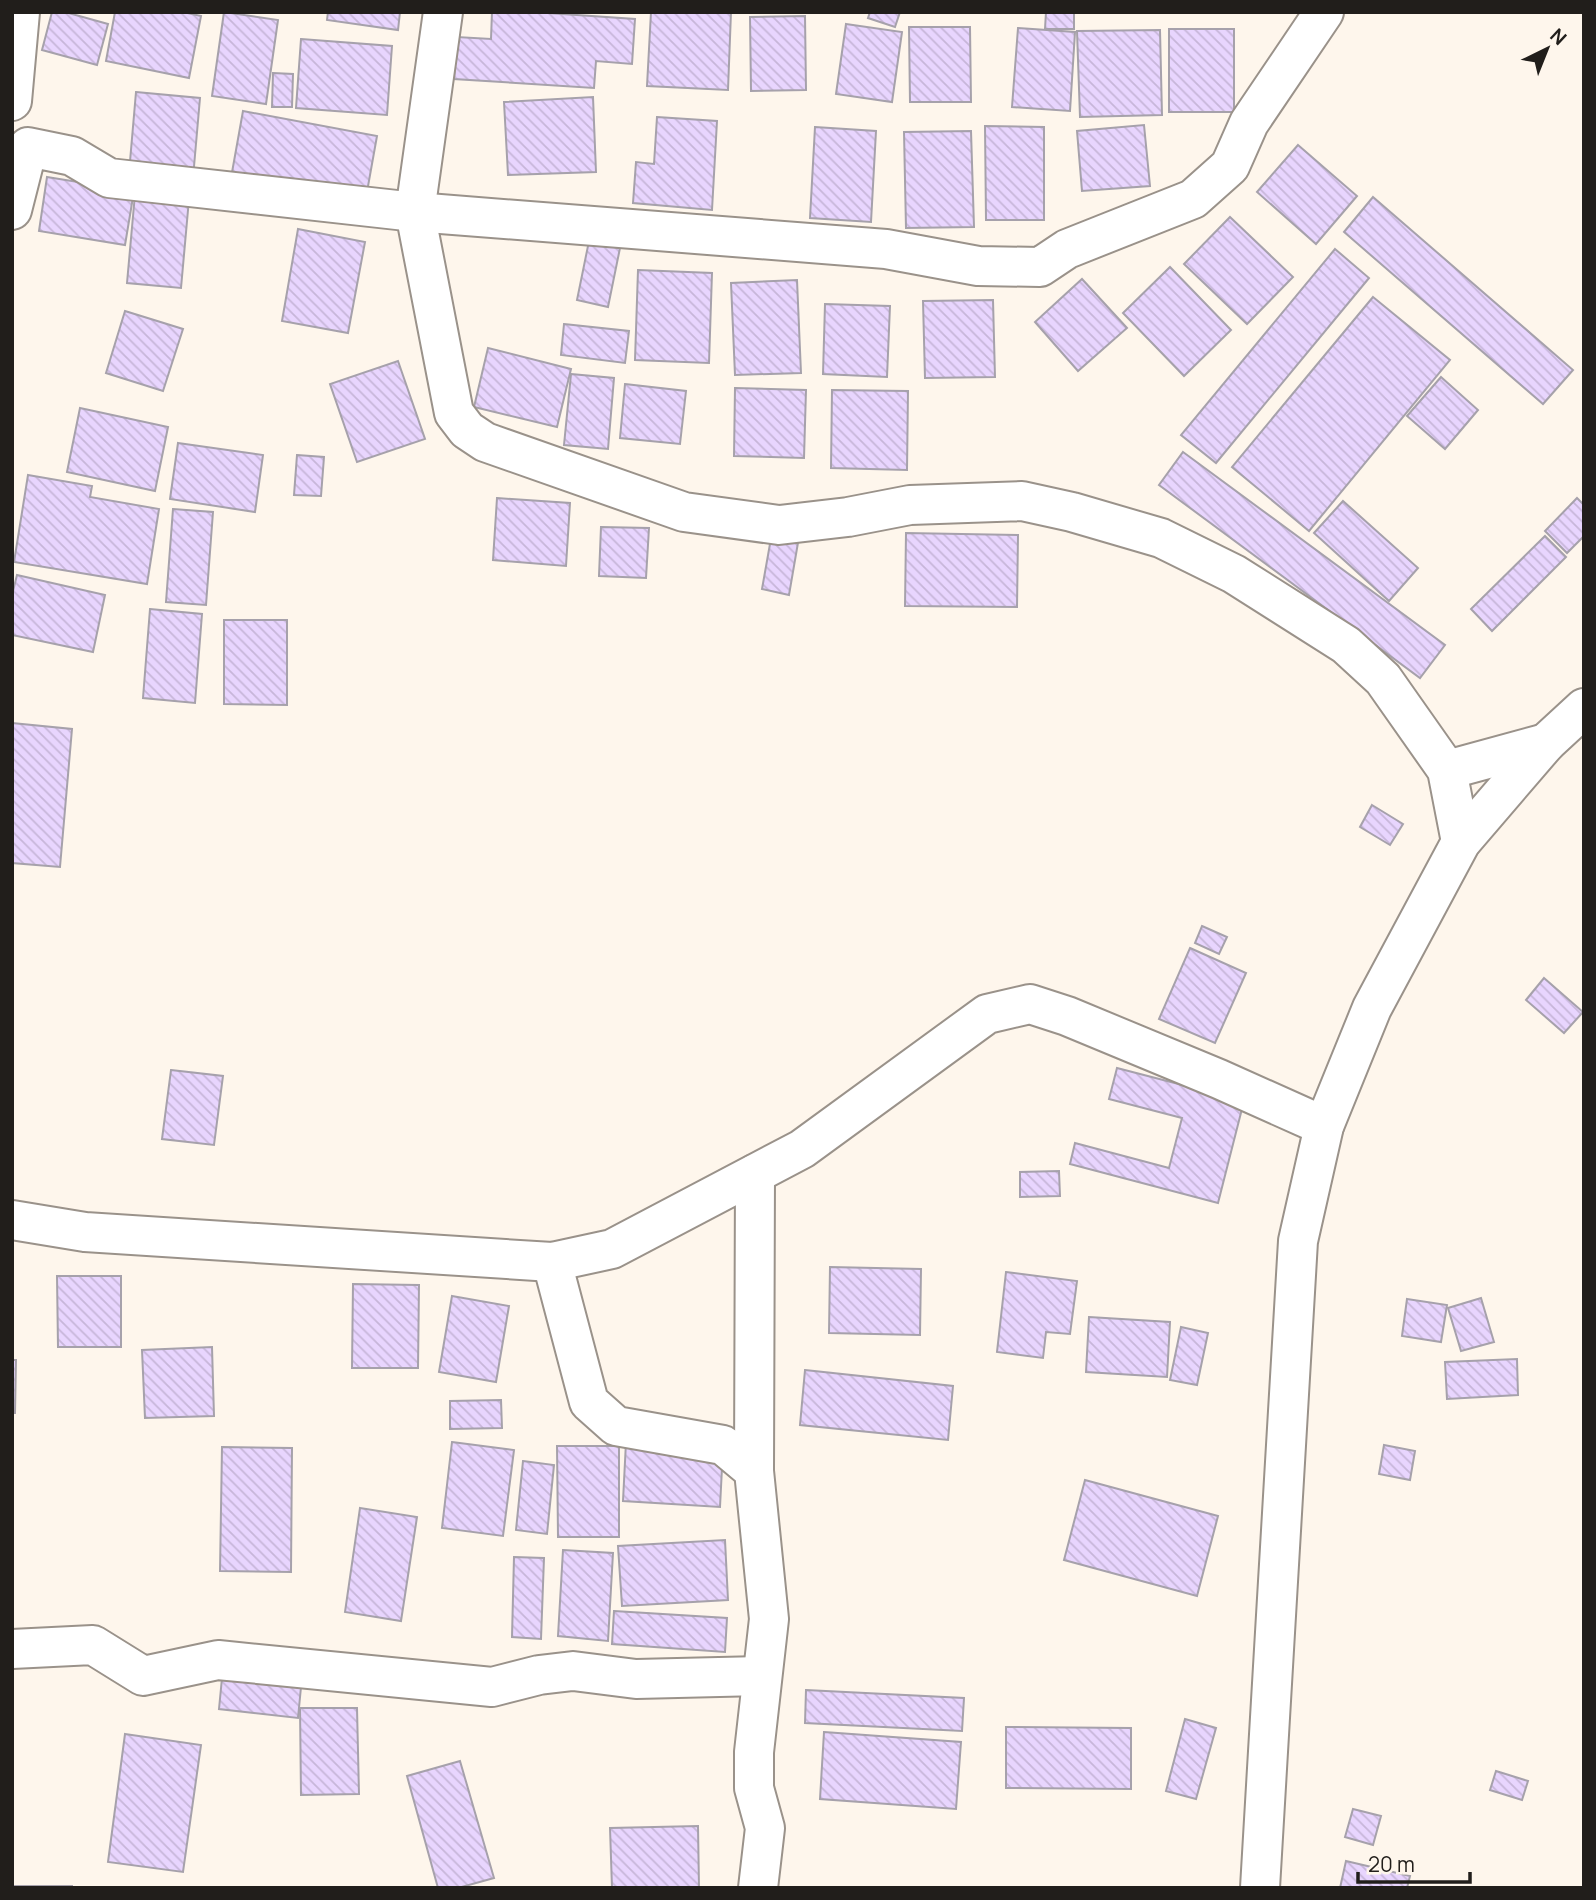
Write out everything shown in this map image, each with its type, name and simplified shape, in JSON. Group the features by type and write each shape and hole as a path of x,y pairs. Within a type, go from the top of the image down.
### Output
{"street":[{"path":"12,101 20,12"},
{"path":"443,12 415,212 454,413 467,430 485,442 684,513 779,525 848,517 910,505 1022,501 1072,512 1161,538 1234,574 1346,645 1383,679 1447,770 1461,842"},
{"path":"12,210 28,147 72,156 109,178 415,212 886,249 978,266 1040,267 1066,249 1193,198 1230,166 1250,123 1324,12"},
{"path":"1260,1888 1298,1241 1324,1126 1372,1008 1461,842 1546,743 1584,708"},
{"path":"1447,770 1546,743"},
{"path":"12,1220 85,1233 552,1262 612,1249 802,1149 987,1014 1030,1004 1067,1016 1169,1058 1324,1126"},
{"path":"755,1174 754,1471 769,1619 754,1752 754,1788 765,1828 758,1888"},
{"path":"552,1262 589,1402 616,1426 723,1445 754,1471"},
{"path":"12,1649 93,1645 143,1676 218,1660 492,1687 539,1675 573,1671 636,1679 761,1676"}],"building":[{"path":"52,12 65,12 108,24 97,65 42,50"},
{"path":"115,12 183,12 201,16 189,78 106,61"},
{"path":"224,12 278,20 266,104 212,96"},
{"path":"328,12 400,12 398,30 327,20"},
{"path":"492,12 635,19 632,64 596,61 594,88 454,79 457,37 491,39"},
{"path":"651,12 731,12 728,90 647,86"},
{"path":"870,12 900,12 895,27 868,18"},
{"path":"1046,12 1074,12 1074,29 1045,29"},
{"path":"805,16 806,90 751,91 750,17"},
{"path":"846,24 902,32 892,102 836,94"},
{"path":"909,27 970,27 971,102 910,102"},
{"path":"1018,28 1075,32 1070,111 1012,107"},
{"path":"1169,29 1234,29 1234,112 1169,112"},
{"path":"1160,30 1162,115 1080,117 1077,31"},
{"path":"301,39 392,46 387,115 296,108"},
{"path":"273,73 293,74 292,107 272,107"},
{"path":"136,92 200,98 193,178 129,173"},
{"path":"593,97 596,172 508,175 504,102"},
{"path":"243,111 377,136 365,203 231,178"},
{"path":"657,117 717,121 712,210 633,203 636,162 654,164"},
{"path":"1144,125 1150,186 1082,191 1077,131"},
{"path":"985,126 1044,127 1044,220 986,220"},
{"path":"815,127 876,131 871,222 810,218"},
{"path":"971,131 974,227 906,228 904,132"},
{"path":"1298,145 1357,196 1316,244 1257,192"},
{"path":"47,177 134,191 125,245 39,231"},
{"path":"135,194 189,199 181,288 127,283"},
{"path":"1373,197 1573,370 1543,404 1344,232"},
{"path":"1230,217 1293,277 1247,324 1184,264"},
{"path":"298,229 365,242 348,333 282,321"},
{"path":"589,241 620,248 608,307 577,300"},
{"path":"1335,249 1369,278 1216,463 1181,435"},
{"path":"1170,267 1231,330 1184,376 1123,313"},
{"path":"638,270 712,273 709,363 635,360"},
{"path":"1082,279 1127,328 1078,371 1035,322"},
{"path":"797,280 801,373 735,375 731,283"},
{"path":"1373,297 1450,360 1309,531 1232,467"},
{"path":"993,300 995,377 925,378 923,301"},
{"path":"825,304 890,306 887,377 823,374"},
{"path":"125,311 183,329 163,391 106,373"},
{"path":"564,324 629,331 625,363 561,355"},
{"path":"488,348 571,369 557,427 474,407"},
{"path":"398,361 425,439 357,462 330,384"},
{"path":"571,374 614,378 608,449 564,445"},
{"path":"1441,377 1478,410 1445,449 1407,416"},
{"path":"625,384 686,391 680,444 620,438"},
{"path":"735,388 806,390 804,458 734,456"},
{"path":"832,390 908,391 907,470 831,468"},
{"path":"80,408 168,427 155,491 67,472"},
{"path":"178,443 263,455 255,512 170,499"},
{"path":"1183,452 1445,645 1420,678 1159,485"},
{"path":"297,455 324,457 321,496 294,495"},
{"path":"28,475 92,486 90,497 159,509 147,584 14,562"},
{"path":"497,498 570,503 566,566 493,560"},
{"path":"1577,498 1584,505 1584,536 1567,553 1545,531"},
{"path":"1343,501 1418,568 1389,601 1314,533"},
{"path":"173,509 213,512 206,605 166,602"},
{"path":"601,527 649,528 646,578 599,576"},
{"path":"773,527 800,531 789,595 762,589"},
{"path":"906,533 1018,535 1017,607 905,606"},
{"path":"1545,536 1566,557 1492,631 1471,609"},
{"path":"17,575 105,595 93,652 12,635 12,595"},
{"path":"150,609 202,614 195,703 143,698"},
{"path":"224,620 287,620 287,705 224,704"},
{"path":"12,723 72,729 60,867 12,863"},
{"path":"1372,805 1403,824 1390,845 1360,827"},
{"path":"1202,926 1227,937 1219,954 1195,943"},
{"path":"1190,948 1246,973 1215,1043 1159,1019"},
{"path":"1544,978 1583,1012 1564,1033 1526,1000"},
{"path":"1117,1068 1244,1101 1218,1203 1070,1164 1075,1143 1169,1168 1182,1118 1109,1099"},
{"path":"171,1070 223,1076 214,1145 162,1139"},
{"path":"1059,1171 1060,1196 1020,1197 1020,1172"},
{"path":"830,1267 921,1269 920,1335 829,1333"},
{"path":"1006,1272 1077,1281 1070,1334 1046,1332 1043,1358 997,1352"},
{"path":"57,1276 121,1276 121,1347 58,1347"},
{"path":"353,1284 419,1285 418,1368 352,1368"},
{"path":"452,1296 509,1306 496,1382 439,1372"},
{"path":"1481,1298 1494,1342 1461,1351 1448,1308"},
{"path":"1407,1299 1447,1305 1441,1342 1402,1336"},
{"path":"1089,1317 1170,1322 1167,1377 1086,1372"},
{"path":"1181,1327 1208,1333 1197,1385 1170,1380"},
{"path":"212,1347 214,1416 145,1418 142,1350"},
{"path":"1517,1359 1518,1395 1447,1399 1445,1362"},
{"path":"12,1360 16,1360 15,1413 12,1413"},
{"path":"805,1370 953,1386 948,1440 800,1425"},
{"path":"501,1400 502,1428 450,1429 450,1401"},
{"path":"452,1442 514,1450 503,1536 442,1528"},
{"path":"626,1442 723,1448 720,1507 623,1501"},
{"path":"1384,1445 1415,1451 1410,1480 1379,1474"},
{"path":"557,1446 619,1446 619,1537 558,1537"},
{"path":"222,1447 292,1448 291,1572 220,1571"},
{"path":"523,1461 554,1465 547,1534 516,1530"},
{"path":"1085,1480 1218,1516 1197,1596 1064,1560"},
{"path":"360,1508 417,1517 401,1621 345,1612"},
{"path":"725,1540 728,1600 622,1606 618,1546"},
{"path":"563,1550 613,1553 608,1641 558,1636"},
{"path":"514,1557 544,1558 541,1639 512,1637"},
{"path":"614,1611 727,1618 725,1652 612,1644"},
{"path":"222,1678 301,1687 298,1718 219,1709"},
{"path":"806,1690 964,1698 962,1731 805,1723"},
{"path":"300,1708 357,1708 359,1794 301,1795"},
{"path":"1185,1719 1216,1728 1196,1799 1166,1791"},
{"path":"1006,1727 1131,1728 1131,1789 1006,1788"},
{"path":"824,1732 961,1742 956,1809 820,1799"},
{"path":"125,1734 201,1745 183,1872 108,1862"},
{"path":"460,1761 494,1878 458,1888 438,1888 407,1776"},
{"path":"1496,1771 1528,1781 1522,1800 1490,1790"},
{"path":"1353,1809 1381,1816 1373,1845 1345,1837"},
{"path":"698,1826 699,1888 612,1888 610,1828"},
{"path":"1346,1861 1410,1876 1407,1888 1340,1888"},
{"path":"72,1886 72,1888 12,1888"}]}
